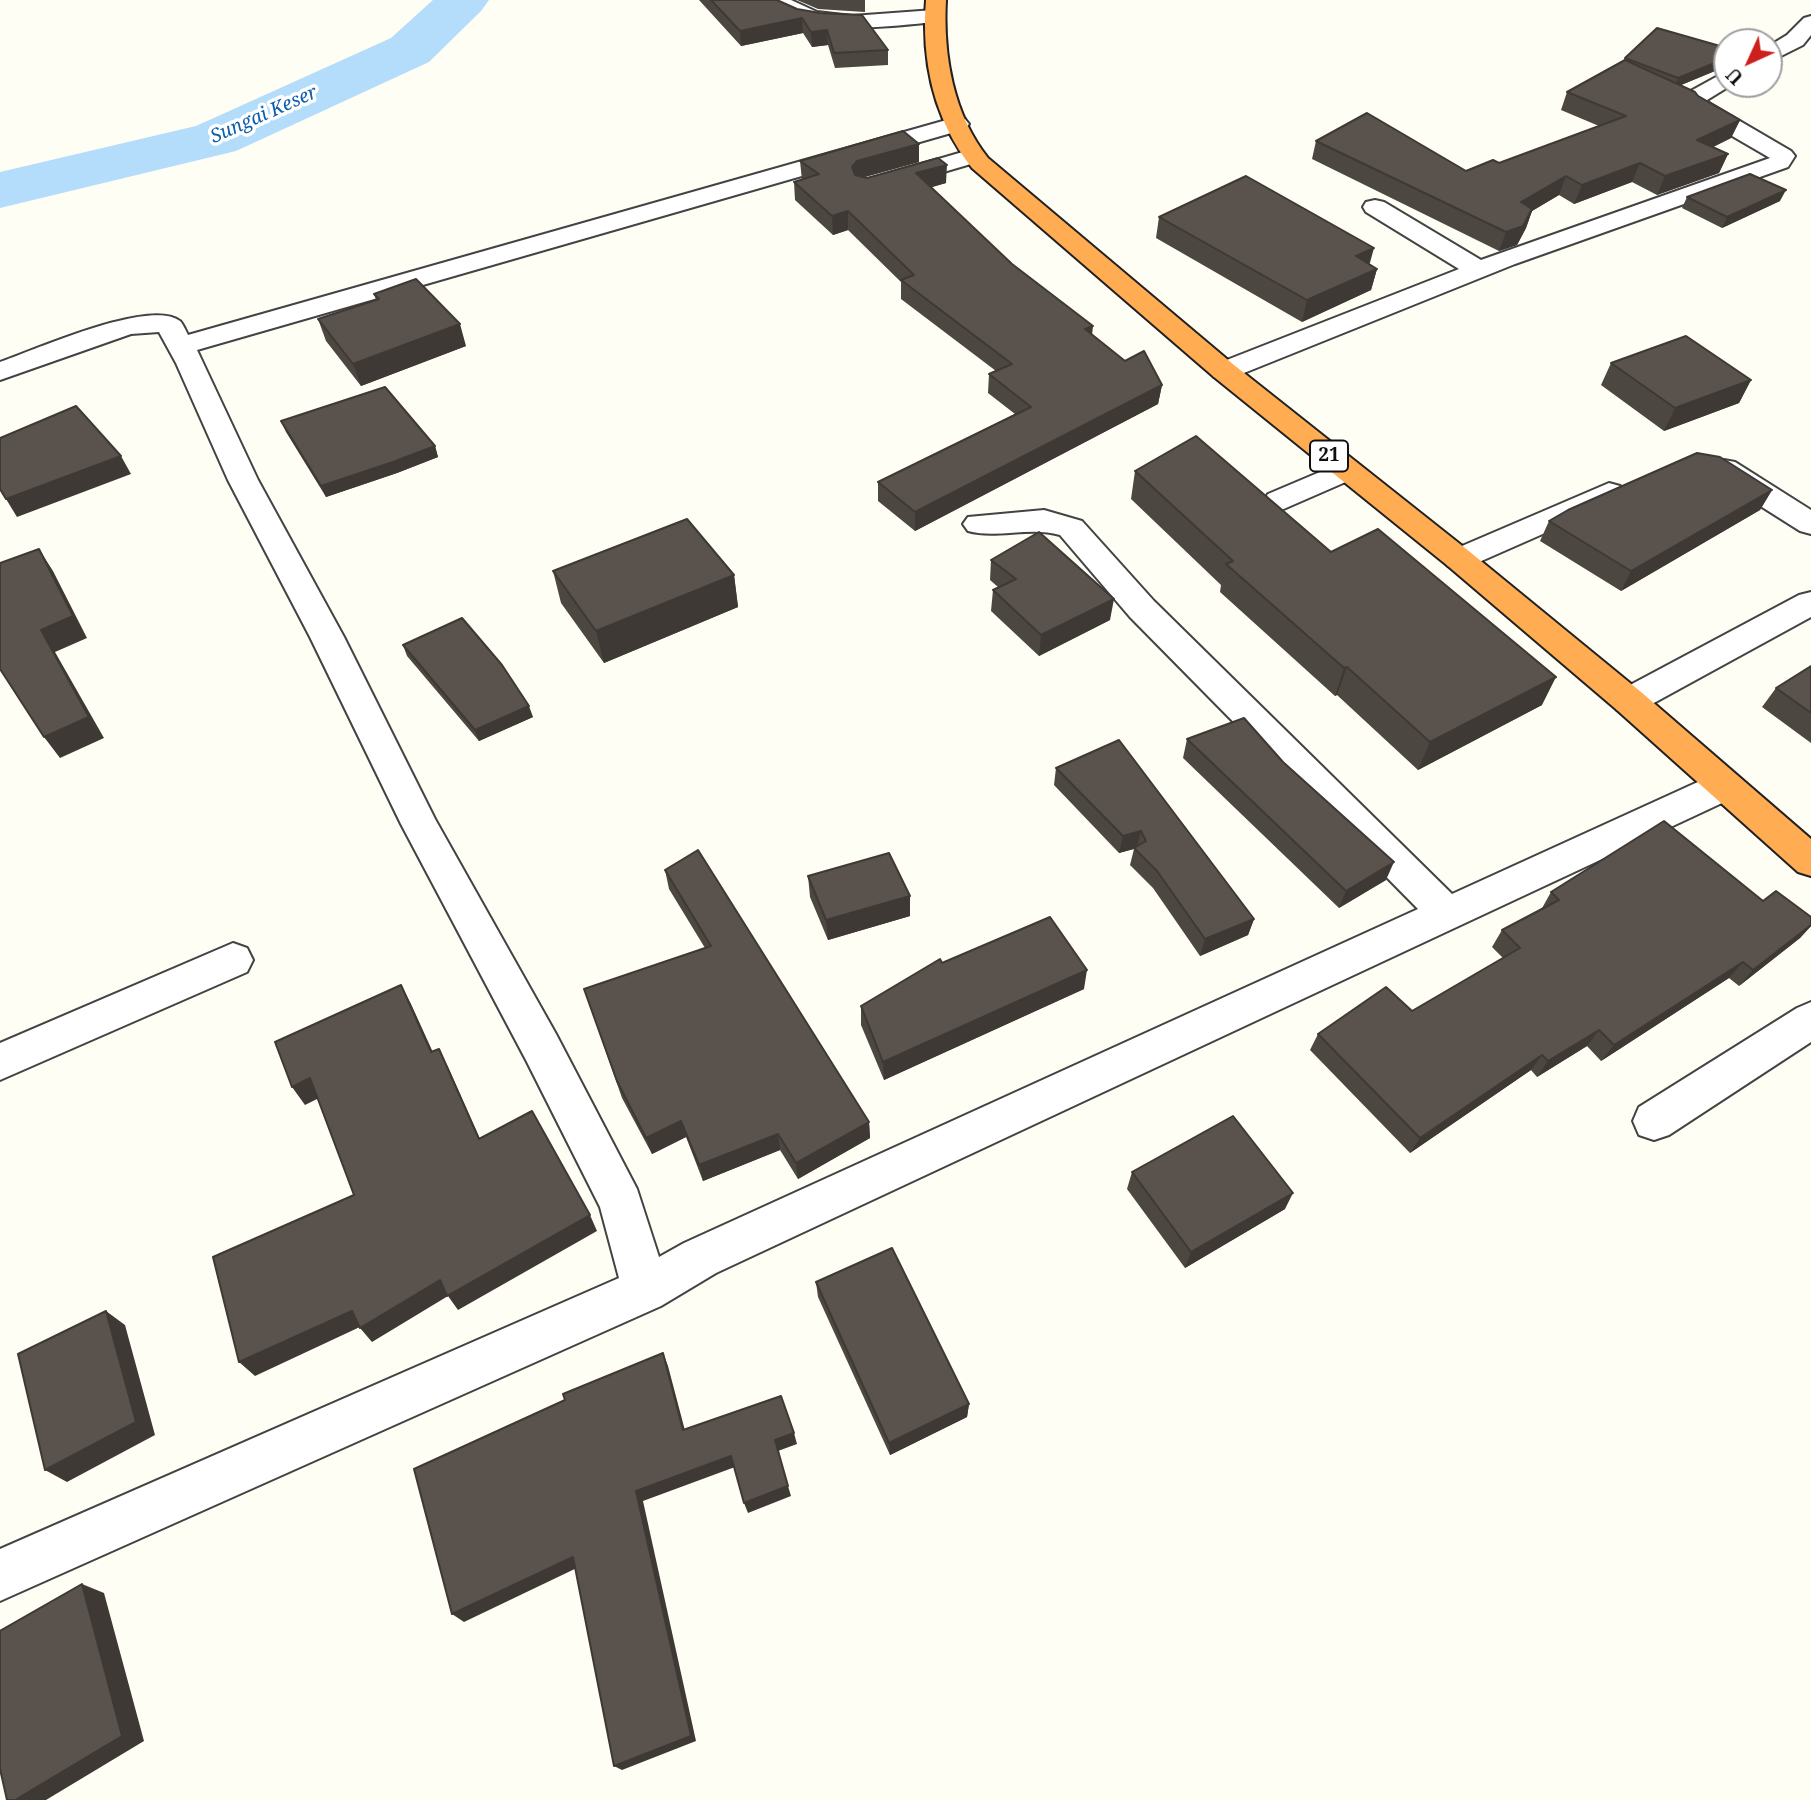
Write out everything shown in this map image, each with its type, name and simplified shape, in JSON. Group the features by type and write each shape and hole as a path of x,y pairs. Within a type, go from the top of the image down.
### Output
{"highway":[{"name":"21","path":"935,8 934,43 949,103 973,156 1224,370 1459,559 1629,701 1811,861"}],"street":[{"path":"776,0 790,11 823,21 935,8"},
{"path":"1783,47 1795,40 1811,22"},
{"path":"1224,370 1479,270 1780,162 1783,156 1776,151 1699,107 1695,98 1713,86"},
{"path":"180,346 957,124"},
{"path":"867,187 973,156"},
{"path":"1375,207 1479,270"},
{"path":"0,372 142,323 157,322 170,327 243,480 327,637 419,824 541,1047 621,1203 645,1290"},
{"path":"1695,461 1723,468 1811,524"},
{"path":"1279,501 1346,470"},
{"path":"1459,559 1633,482"},
{"path":"979,524 1044,520 1071,528 1142,609 1446,912"},
{"path":"1629,701 1811,603"},
{"path":"0,1575 645,1290 700,1258 1724,786"},
{"path":"0,1062 233,960"},
{"path":"1654,1121 1811,1020"}],"building":[{"path":"711,0 777,0 797,9 862,15 888,50 834,53 827,30 811,32 802,18 740,31"},
{"path":"1657,28 1713,44 1713,64 1678,78 1625,58"},
{"path":"1625,60 1695,92 1740,120 1697,140 1728,154 1665,176 1640,163 1582,185 1566,176 1521,202 1532,209 1523,226 1506,232 1316,141 1367,113 1466,171 1493,160 1499,163 1626,116 1567,92"},
{"path":"903,131 919,144 857,161 852,167 855,175 867,178 938,158 947,165 916,173 1012,264 1093,326 1085,329 1125,361 1144,351 1162,385 915,512 878,482 1031,407 989,374 1012,364 901,280 914,275 848,211 832,216 794,182 819,174 800,161"},
{"path":"1750,174 1786,190 1727,217 1687,197"},
{"path":"1246,176 1374,248 1356,256 1377,269 1307,300 1159,217"},
{"path":"416,279 460,324 353,364 318,319 379,299 374,294"},
{"path":"1686,336 1751,380 1675,408 1611,363"},
{"path":"385,387 435,446 321,486 281,421"},
{"path":"76,406 121,456 6,499 0,489 0,438"},
{"path":"1196,436 1331,552 1378,529 1556,677 1430,742 1226,564 1233,561 1135,471"},
{"path":"1697,453 1720,457 1772,490 1631,571 1549,521 1568,510"},
{"path":"687,519 734,575 596,631 553,571"},
{"path":"1039,532 1114,599 1041,635 993,590 1016,579 991,560"},
{"path":"39,549 73,616 41,630 89,717 44,737 0,669 0,563"},
{"path":"462,618 502,665 529,706 475,730 403,645"},
{"path":"1811,666 1811,713 1776,688"},
{"path":"1244,718 1283,762 1394,862 1346,891 1187,739"},
{"path":"1119,740 1254,919 1205,939 1157,871 1134,848 1146,841 1141,831 1123,836 1056,768"},
{"path":"1664,821 1763,901 1776,891 1811,917 1811,925 1753,970 1743,962 1614,1045 1599,1030 1548,1061 1542,1055 1420,1138 1318,1034 1386,987 1412,1011 1520,948 1502,930 1559,900 1551,892"},
{"path":"698,850 869,1122 796,1163 778,1134 699,1165 681,1121 646,1138 617,1081 584,989 711,946 665,870"},
{"path":"889,853 910,896 826,920 808,876"},
{"path":"1050,917 1087,970 883,1062 861,1006 940,959 942,963"},
{"path":"401,985 431,1052 439,1049 479,1139 532,1111 590,1215 447,1296 440,1280 360,1328 352,1311 239,1362 213,1257 354,1195 310,1078 292,1087 275,1042"},
{"path":"1233,1116 1293,1193 1191,1252 1132,1172"},
{"path":"892,1248 969,1404 889,1443 816,1282"},
{"path":"106,1311 136,1422 45,1470 18,1354"},
{"path":"663,1353 683,1430 781,1396 794,1433 775,1440 788,1486 744,1503 731,1456 636,1491 691,1736 614,1766 573,1557 452,1614 414,1469 565,1400 563,1394"},
{"path":"82,1584 122,1736 15,1800 7,1800 0,1769 0,1631"}],"waterway":[{"name":"Sungai Keser","path":"0,190 215,139 410,50 463,0"}]}
